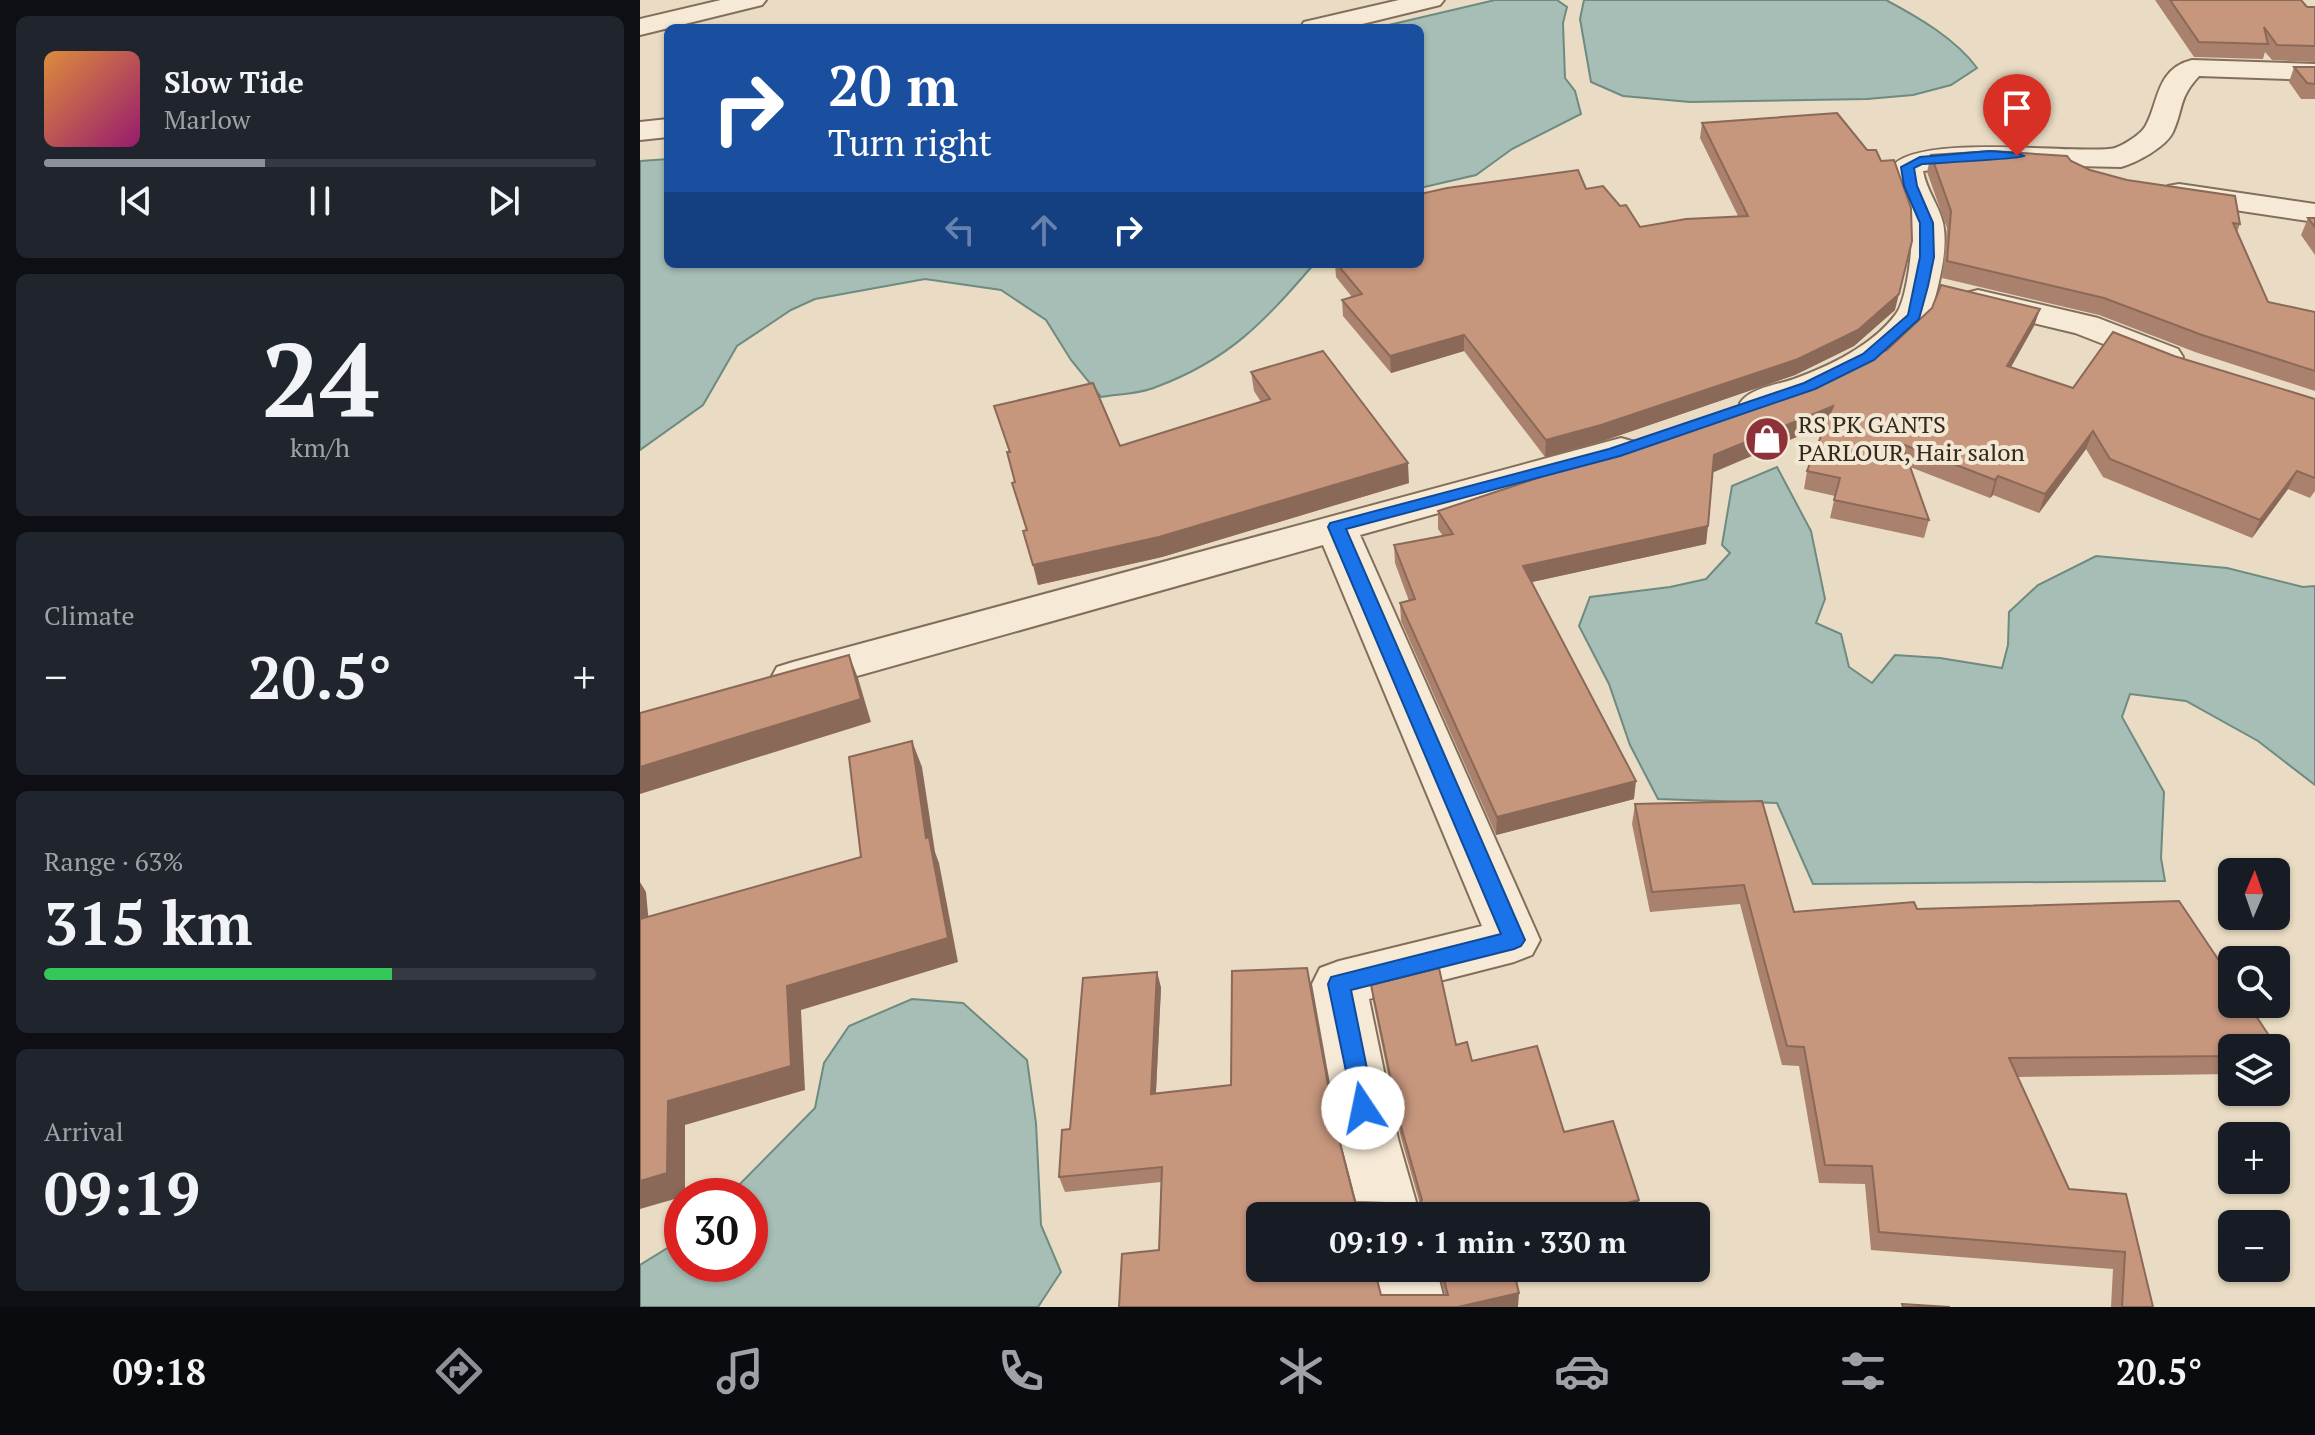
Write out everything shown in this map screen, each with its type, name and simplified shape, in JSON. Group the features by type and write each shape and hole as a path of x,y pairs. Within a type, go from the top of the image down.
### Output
{"street":[{"path":"640,27 753,0"},
{"path":"1330,24 1431,0"},
{"path":"1719,417 1809,386 1869,357 1914,316 1927,257 1927,223 1910,186 1907,167 1920,161 1989,155 2121,158 2158,133 2170,91 2192,68 2315,72"},
{"path":"640,131 664,128"},
{"path":"640,140 664,138"},
{"path":"2046,158 2138,187 2315,213"},
{"path":"1921,286 2086,325 2196,368"},
{"path":"761,687 1615,453 1660,437"},
{"path":"1336,527 1514,940 1339,984 1369,1139 1386,1202"},
{"path":"1409,1282 1415,1307"}],"shaded area":[{"path":"1495,0 1557,0 1567,7 1563,23 1565,78 1575,91 1581,114 1512,149 1476,175 1424,187 1424,24 1393,24"},
{"path":"1584,0 1886,0 1947,38 1977,68 1951,85 1913,95 1867,99 1690,102 1623,96 1591,82 1580,19"},
{"path":"664,159 664,268 1310,268 1244,337 1204,365 1150,389 1101,397 1071,360 1046,320 1001,290 925,279 815,299 791,310 737,346 703,405 640,450 640,161"},
{"path":"1777,467 1811,531 1825,599 1816,623 1841,634 1849,667 1872,683 1895,655 1940,658 2002,668 2008,645 2009,612 2038,585 2096,556 2227,568 2303,587 2315,586 2315,785 2258,741 2186,701 2130,694 2122,717 2164,792 2161,858 2165,881 1813,884 1777,803 1658,799 1630,745 1609,684 1579,626 1590,597 1706,579 1730,553 1722,545 1732,486"},
{"path":"912,999 963,1003 1027,1060 1036,1123 1041,1225 1061,1272 1038,1307 640,1307 640,1265 664,1250 664,1282 768,1282 768,1178 746,1178 815,1108 824,1063 849,1026"}],"building":[{"path":"2170,0 2301,0 2307,7 2315,7 2315,46 2277,45 2264,27 2268,44 2199,42"},
{"path":"2294,67 2315,67 2315,84 2307,83"},
{"path":"1837,113 1867,150 1876,150 1881,161 1894,160 1911,208 1912,241 1899,294 1858,330 1798,359 1601,425 1546,440 1464,335 1390,356 1342,300 1362,294 1340,268 1424,268 1424,193 1447,188 1578,170 1586,189 1603,186 1620,206 1626,205 1640,227 1686,219 1748,216 1702,123"},
{"path":"1993,151 2067,156 2090,170 2127,180 2235,196 2240,224 2233,223 2268,302 2315,312 2315,371 2202,335 2104,298 1947,261 1951,211 1931,155"},
{"path":"1941,285 2040,309 2007,366 2073,388 2113,332 2174,356 2315,399 2315,478 2297,471 2260,520 2110,459 2093,431 2045,494 1998,476 1995,480 1902,444 1929,520 1834,500 1840,478 1807,471 1833,406 1714,455 1708,526 1523,566 1636,781 1497,817 1400,603 1415,599 1394,545 1453,534 1438,511 1568,468 1564,464 1632,446 1826,379 1887,350 1932,308"},
{"path":"1323,351 1408,463 1159,537 1033,565 1023,531 1027,530 1012,483 1015,482 1007,452 1010,452 994,406 1093,383 1120,446 1270,399 1251,372"},
{"path":"849,655 861,699 640,767 640,713"},
{"path":"912,741 926,838 929,837 948,938 787,986 791,1066 668,1101 667,1173 640,1181 640,919 861,857 849,757"},
{"path":"1762,801 1794,912 1914,902 1917,909 2179,901 2218,959 2218,1018 2257,1018 2268,1034 2218,1034 2218,1056 2009,1058 2069,1189 2126,1194 2153,1307 2122,1307 2125,1252 1879,1232 1872,1166 1825,1165 1804,1047 1787,1046 1744,885 1652,892 1635,804"},
{"path":"1307,968 1335,1124 1355,1202 1246,1202 1246,1282 1378,1282 1381,1295 1448,1295 1445,1282 1516,1282 1519,1293 1458,1307 1119,1307 1122,1254 1159,1250 1162,1167 1059,1177 1062,1130 1070,1129 1083,978 1157,972 1151,1094 1231,1085 1232,971"},
{"path":"1439,968 1456,1045 1467,1042 1472,1061 1537,1046 1564,1132 1613,1121 1639,1200 1420,1202 1400,1123 1371,985"},
{"path":"1902,1304 1950,1307 1903,1307"}],"place":[{"name":"RS PK GANTS PARLOUR, Hair salon","path":"1767,439"}],"route":[{"path":"1363,1108 1339,984 1514,940 1336,527 1615,453 1809,386 1869,357 1914,316 1927,257 1927,223 1910,186 1907,167 1920,161 1942,158 2017,156"}]}
